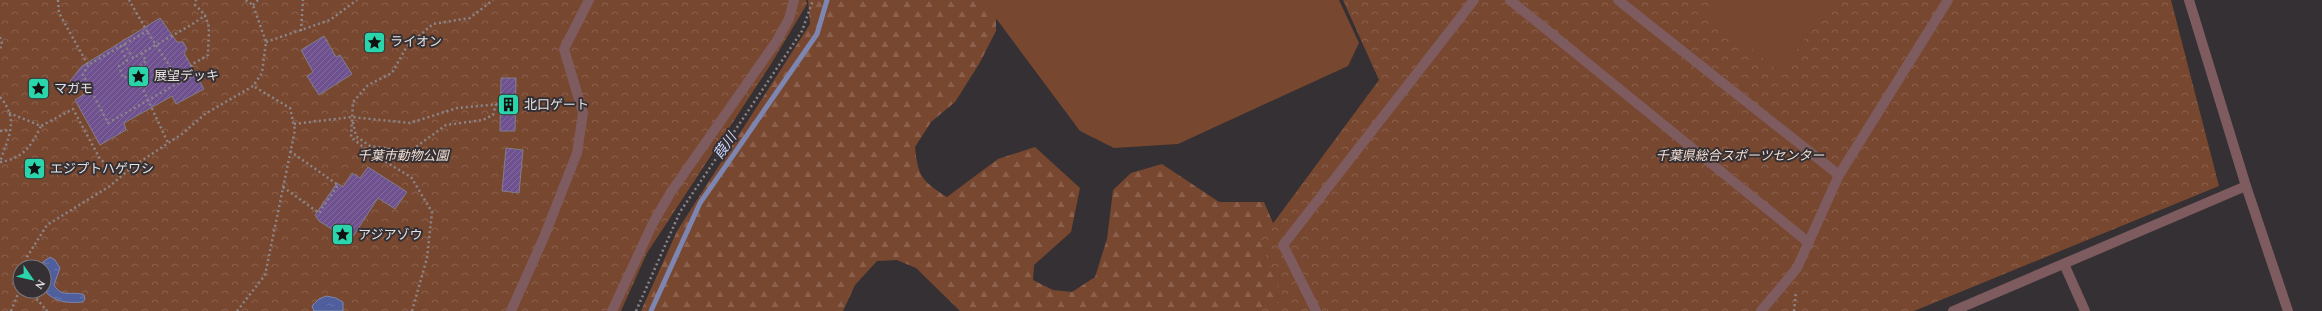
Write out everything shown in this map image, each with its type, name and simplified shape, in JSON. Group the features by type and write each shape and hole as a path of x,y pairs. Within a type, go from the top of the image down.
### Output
{"street":[{"path":"510,311 544,237 577,153 583,114 564,49 589,0"},
{"path":"612,311 653,223 671,192 776,42 789,19 794,0"},
{"path":"1316,311 1283,245 1474,0"},
{"path":"1510,0 1809,243"},
{"path":"1618,0 1839,175"},
{"path":"1761,311 1797,268 1839,175 1948,0"},
{"path":"2189,0 2246,186 2288,311"},
{"path":"1953,311 2246,186"},
{"path":"2064,264 2085,311"}],"path":[{"path":"58,0 59,13 88,65"},
{"path":"129,0 180,82"},
{"path":"147,31 88,65 83,75 108,123 195,74 191,65 208,55 208,23 206,14 195,5 196,0"},
{"path":"26,259 47,225 110,186 121,176 168,143 205,114 253,86 262,73 266,42 254,6 245,0"},
{"path":"254,6 258,0"},
{"path":"302,31 303,0"},
{"path":"266,42 302,31 330,20 358,0"},
{"path":"412,311 427,258 432,212 411,177 369,152 352,137 353,102 368,85 392,73 407,46 433,24 470,18 493,0"},
{"path":"636,311 680,212 802,32 813,0"},
{"path":"124,44 133,58 191,25 206,14"},
{"path":"0,37 2,44 0,48"},
{"path":"120,46 127,61 119,66 123,78 135,72 146,61 142,53"},
{"path":"135,72 168,143"},
{"path":"237,311 265,275 295,130 290,108 253,86"},
{"path":"0,97 12,122 0,162 13,160 32,144 42,126 73,109 100,159 121,176"},
{"path":"352,117 356,136 370,146 409,152 446,125 483,120 493,115 496,104"},
{"path":"294,124 352,117 410,123 457,108 500,104"},
{"path":"9,113 42,126"},
{"path":"0,131 10,130"},
{"path":"283,187 319,212 338,185 290,151"},
{"path":"11,311 16,299"},
{"path":"37,299 47,311"}],"green space":[{"name":"千葉市動物公園","path":"0,0 806,0 807,4 771,64 647,253 621,311 0,311"},
{"path":"808,0 996,0 996,31 979,64 955,102 931,122 915,147 916,157 923,177 932,187 947,197 998,159 1035,147 1080,188 1071,232 1034,265 1033,280 1053,290 1072,292 1095,277 1107,239 1113,190 1131,173 1162,164 1219,202 1264,202 1280,239 1303,311 960,311 916,268 897,260 877,261 855,285 843,311 641,311 677,231 810,24"},
{"path":"989,0 1339,0 1359,43 1348,66 1178,144 1114,148 1080,131 992,13"},
{"name":"千葉県総合スポーツセンター","path":"1343,0 2171,0 2219,186 1914,311 1260,311 1284,299 1260,241 1379,80"},
{"path":"1714,0 1837,0 1779,71 1705,11"}],"water":[{"path":"50,257 55,260 60,268 54,285 57,289 64,293 84,295 85,299 83,302 62,301 52,298 52,259 47,259"},
{"path":"326,296 336,298 343,302 343,311 314,311 312,306 319,299"}],"building":[{"path":"160,18 177,42 183,42 187,49 184,53 204,89 176,104 172,96 124,123 126,130 100,145 75,100 91,90 70,81 82,66"},
{"path":"324,36 336,57 340,55 352,74 319,95 307,76 313,72 301,50"},
{"name":"北口ゲート","path":"501,78 516,78 515,131 500,131"},
{"path":"506,148 523,150 519,193 502,191"},
{"path":"368,167 407,192 395,209 378,198 350,241 319,221 315,215 337,183 343,187 352,173 360,178"}],"waterway":[{"name":"葭川","path":"651,311 700,203 817,34 827,0"}],"place":[{"name":"ライオン","path":"375,42"},
{"name":"展望デッキ","path":"138,76"},
{"name":"マガモ","path":"38,89"},
{"name":"北口ゲート","path":"508,105"},
{"name":"エジプトハゲワシ","path":"34,169"},
{"name":"アジアゾウ","path":"343,235"}]}
